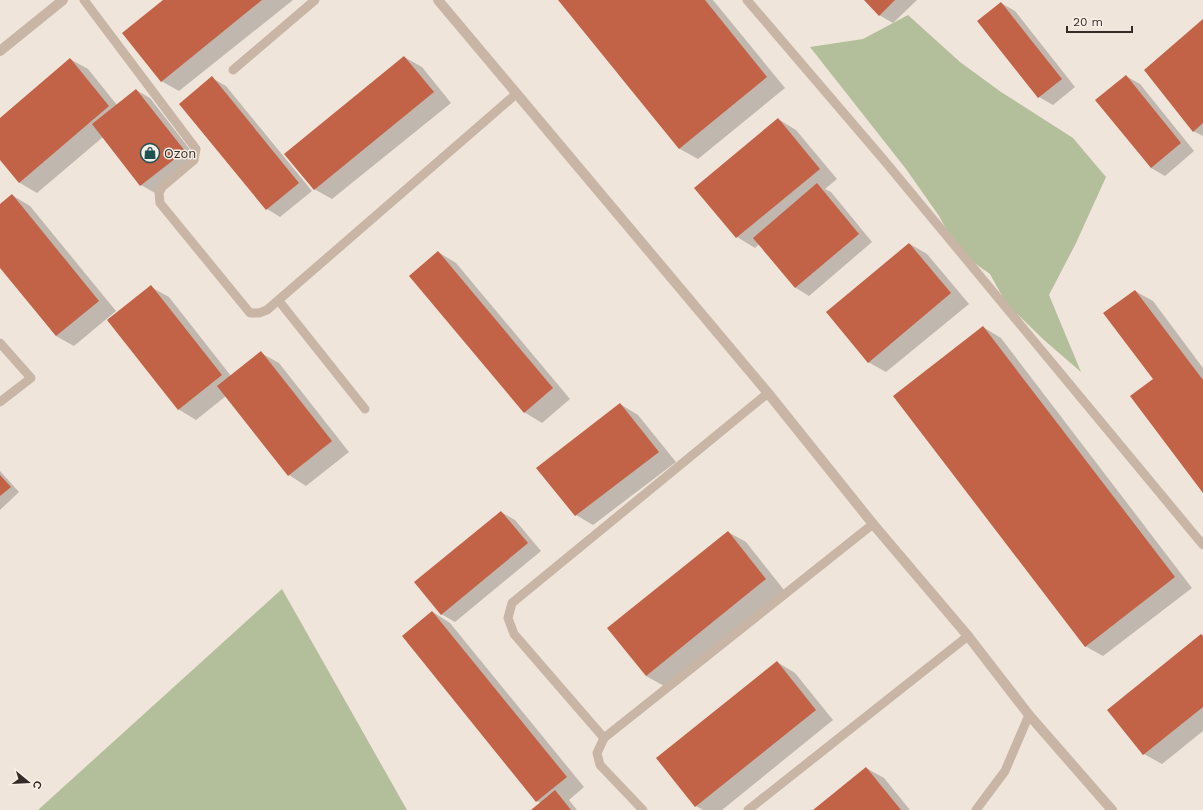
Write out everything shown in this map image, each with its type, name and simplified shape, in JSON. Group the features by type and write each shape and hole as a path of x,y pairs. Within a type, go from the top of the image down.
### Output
{"street":[{"path":"0,51 63,0"},
{"path":"438,0 768,393 873,524 968,636 1029,715 1112,810"}],"lane":[{"path":"84,0 196,149 194,160 162,187 159,193 160,203 250,313 259,313 267,310 279,301 516,94"},
{"path":"233,70 315,0"},
{"path":"747,0 883,159 1203,545"},
{"path":"279,301 365,409"},
{"path":"0,343 31,378 0,402"},
{"path":"604,738 514,634 508,618 512,603 768,393"},
{"path":"643,810 600,765 597,753 604,738 873,524"},
{"path":"748,810 968,636"},
{"path":"976,810 1006,771 1029,715"}],"green space":[{"path":"908,15 960,62 1001,92 1073,138 1106,177 1076,243 1049,295 1081,372 1044,340 1006,303 990,274 959,252 939,216 906,169 810,47 863,39"},
{"path":"282,589 407,810 38,810"}],"building":[{"path":"163,0 262,0 161,82 122,33"},
{"path":"558,0 705,0 767,77 679,149"},
{"path":"864,0 895,0 879,16"},
{"path":"1001,2 1062,79 1038,98 977,21"},
{"path":"1203,19 1203,123 1193,132 1144,70"},
{"path":"404,56 434,92 314,190 284,154"},
{"path":"70,58 109,106 19,183 0,160 0,118"},
{"path":"1126,75 1181,143 1151,168 1095,100"},
{"path":"212,76 299,183 266,210 179,104"},
{"path":"136,89 185,151 140,186 92,124"},
{"path":"778,118 820,169 736,238 694,188"},
{"path":"817,183 859,234 795,288 753,238"},
{"path":"12,194 99,301 56,336 0,268 0,204"},
{"path":"909,243 951,293 868,363 826,312"},
{"path":"438,251 553,388 524,413 409,276"},
{"path":"151,285 222,375 178,410 107,320"},
{"path":"1135,290 1203,380 1203,493 1130,396 1153,379 1103,313"},
{"path":"983,326 1175,577 1085,647 893,396"},
{"path":"261,351 332,441 288,476 217,386"},
{"path":"620,403 659,452 575,516 536,468"},
{"path":"0,475 11,487 0,496"},
{"path":"501,511 528,543 441,615 414,582"},
{"path":"728,531 766,579 646,676 607,628"},
{"path":"432,611 567,777 536,802 402,636"},
{"path":"1201,634 1203,636 1203,707 1143,755 1107,710"},
{"path":"777,661 816,710 695,807 656,758"},
{"path":"866,767 901,810 813,810"},
{"path":"555,790 571,810 531,810"}],"place":[{"name":"Ozon","path":"150,153"}]}
